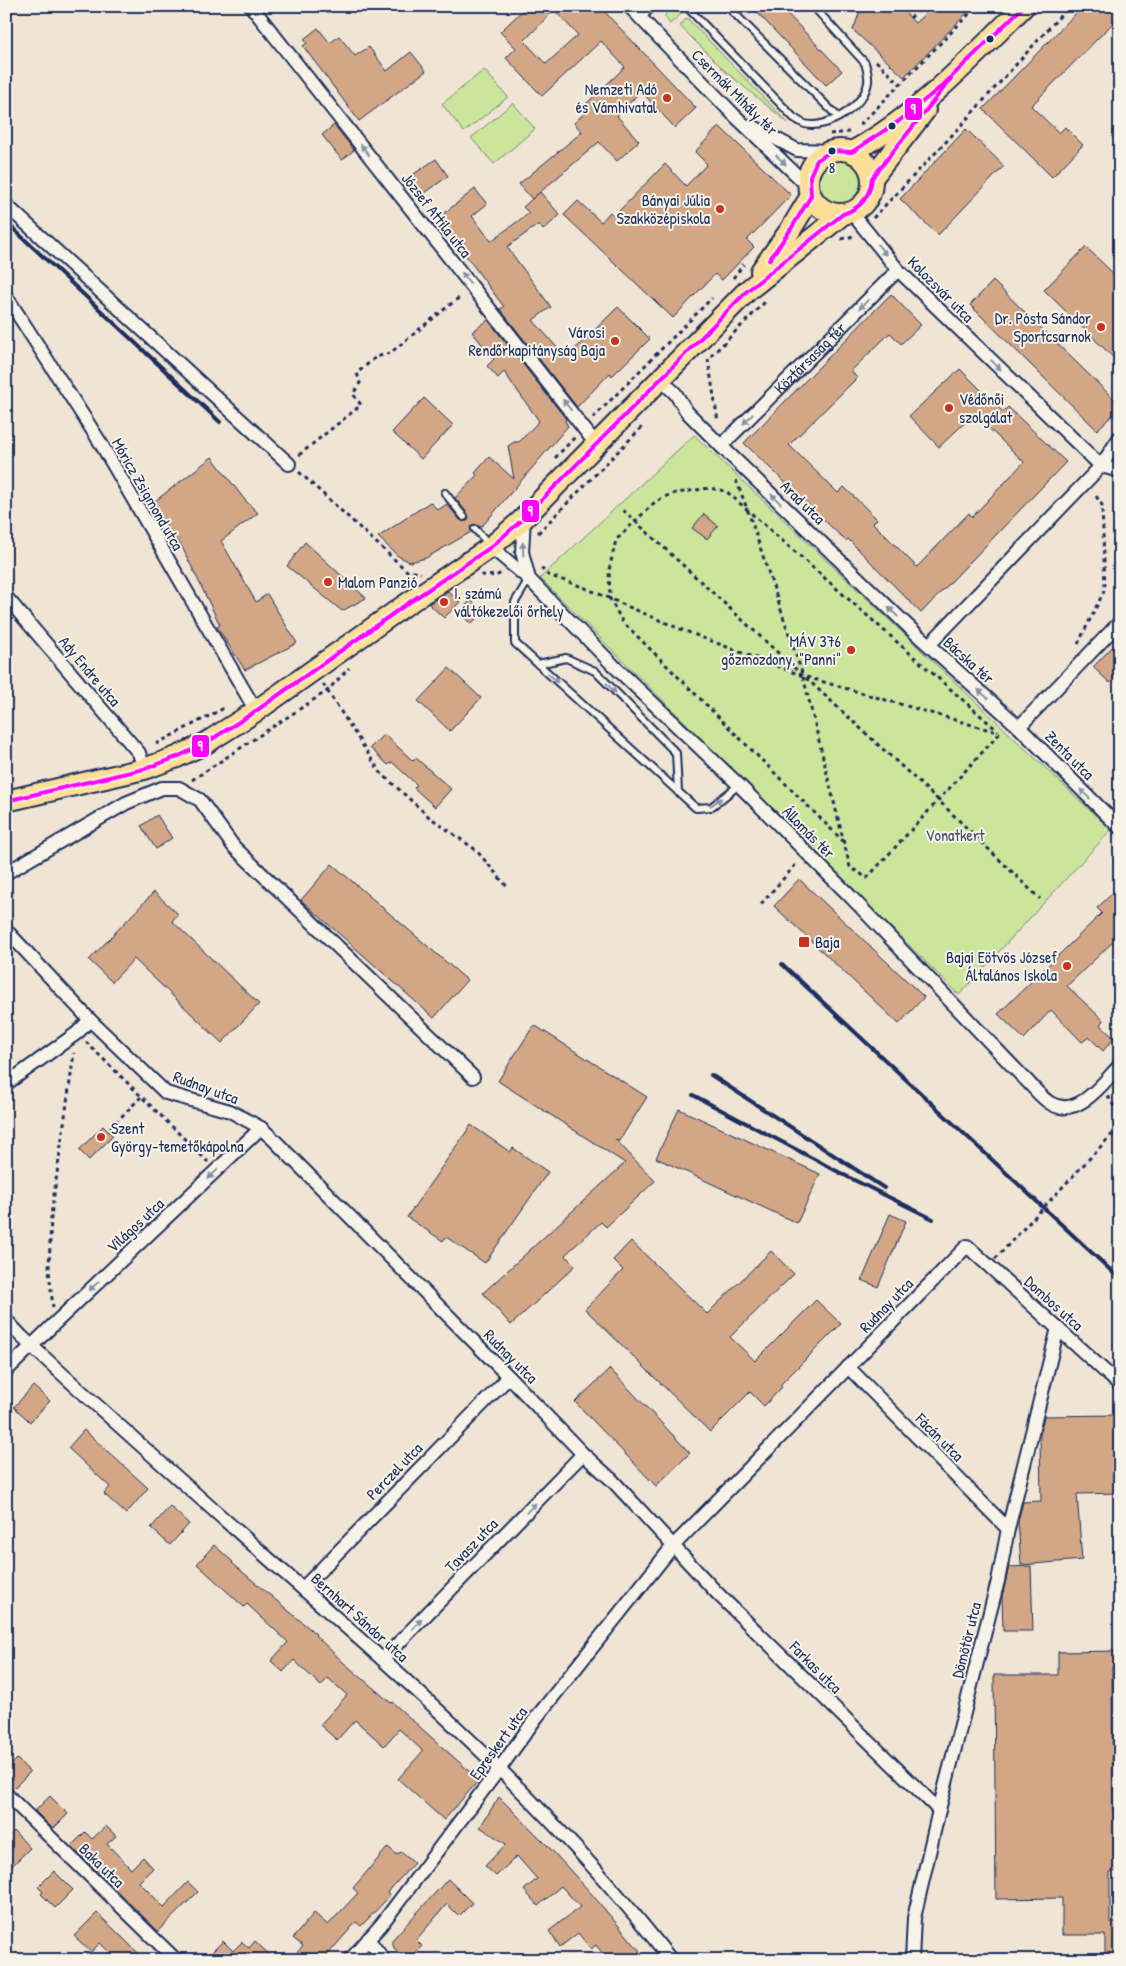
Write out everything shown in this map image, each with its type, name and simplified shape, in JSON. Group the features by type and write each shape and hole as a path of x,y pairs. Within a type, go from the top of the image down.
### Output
{"main road":[{"path":"6,802 144,769 177,757 206,743 256,712 401,608 491,547 524,518 747,291 791,229 810,191 811,169 816,161 838,146 876,139 951,78 1024,6"},
{"path":"872,178 951,78"},
{"path":"747,291 853,218 868,198 872,188 869,168 863,159 838,146"},
{"path":"810,191 819,206 828,212 853,218"}],"street":[{"name":"József Attila utca","path":"251,6 596,444"},
{"name":"Csermák Mihály tér","path":"629,6 810,191"},
{"path":"733,114 768,136 797,150 838,146"},
{"path":"6,205 289,464"},
{"name":"Kolozsvár utca","path":"853,218 898,270 1101,466"},
{"name":"Köztársaság tér","path":"721,446 898,270"},
{"name":"Móricz Zsigmond utca","path":"6,296 100,442 256,712"},
{"name":"Arad utca","path":"660,379 675,393 687,412 721,446 929,645"},
{"name":"Bácska tér","path":"1015,724 929,645 1101,466 1118,438"},
{"path":"1101,466 1120,471"},
{"name":"Állomás tér","path":"524,518 522,552 529,579"},
{"name":"Állomás tér","path":"491,547 529,579 613,665 807,852 1050,1103 1065,1108 1079,1103 1102,1085"},
{"name":"Ady Endre utca","path":"6,597 139,753 144,769"},
{"path":"1015,724 1120,622"},
{"name":"Zenta utca","path":"1015,724 1120,828"},
{"path":"6,872 126,803 162,788 179,788 200,800 234,847 473,1077"},
{"name":"Rudnay utca","path":"6,930 90,1020 166,1093 230,1111 261,1128 274,1140 583,1454 612,1480 673,1546 967,1246"},
{"path":"6,1084 76,1033 90,1020"},
{"path":"1102,1085 1118,1070"},
{"name":"Világos utca","path":"6,1372 32,1345 261,1128"},
{"name":"Dombos utca","path":"967,1246 1120,1385"},
{"name":"Bernhart Sándor utca","path":"6,1320 146,1451 383,1659 500,1768 615,1893 671,1960"},
{"name":"Dömötör utca","path":"912,1960 914,1918 939,1810 998,1581 1008,1529 1058,1328"},
{"name":"Fácán utca","path":"848,1367 1008,1529"},
{"name":"Perczel utca","path":"302,1588 509,1377"},
{"name":"Tavasz utca","path":"383,1659 583,1454"},
{"name":"Epreskert utca","path":"350,1960 500,1768 536,1718 673,1546"},
{"name":"Farkas utca","path":"673,1546 717,1593 939,1810"},
{"name":"Baka utca","path":"6,1794 176,1960"},
{"path":"368,1939 384,1960"}],"lane":[{"path":"641,19 653,6"},
{"path":"686,6 794,118 804,124 816,124 838,117 852,108 861,99 868,83 868,73 865,64 813,6"},
{"path":"727,6 838,117"},
{"path":"445,492 464,517"},
{"path":"475,529 491,547"},
{"path":"529,579 515,602 515,643 696,808 711,807 739,785"},
{"path":"538,664 566,658 595,671 676,753 678,792"}],"path":[{"path":"910,18 919,10 918,6"},
{"path":"838,146 977,6"},
{"path":"853,218 945,143 1067,7"},
{"path":"872,57 900,84"},
{"path":"728,284 746,262"},
{"path":"424,573 407,571 289,464 361,405 353,394 360,383 357,373 376,357 390,353 472,287"},
{"path":"550,464 584,427 714,297"},
{"path":"701,366 708,359 721,446"},
{"path":"533,537 648,420"},
{"path":"735,478 748,511 803,676 850,867 867,878 1000,733 1015,724"},
{"path":"1076,649 1104,588 1102,505 1086,482"},
{"path":"844,843 622,621 610,598 609,570 616,540 655,502 671,494 709,488 726,491 1000,733"},
{"path":"623,510 938,800 1040,899"},
{"path":"535,563 548,575 610,598 680,629 803,676 1000,733"},
{"path":"314,670 380,772 428,816 476,850 510,889"},
{"path":"761,904 807,852"},
{"path":"76,1033 216,1170"},
{"path":"54,1324 49,1270 51,1216 76,1033"},
{"path":"1102,1085 1120,1116"},
{"path":"110,1128 141,1096"},
{"path":"995,1259 1120,1126"}],"green space":[{"path":"670,6 677,6 683,12 670,24 665,17"},
{"path":"687,18 788,123 725,71 680,26"},
{"path":"484,70 508,97 464,132 442,104"},
{"path":"513,103 535,129 494,164 471,138"},
{"path":"840,159 852,163 858,169 862,181 858,193 852,199 840,203 828,199 822,193 818,181 822,169 828,163"},
{"name":"Vonatkert","path":"694,435 1111,830 959,995 540,578"}],"building":[{"path":"527,6 599,6 696,108 675,128 641,91 617,116 639,141 617,161 599,142 532,199 519,184 582,132 574,123 589,109 585,105 625,67 601,41 542,96 506,58 516,48 500,32","holes":["554,10 578,35 546,64 524,41"]},
{"path":"751,6 780,6 842,71 826,85"},
{"path":"862,6 899,6 915,23 934,6 974,6 904,77 853,30"},
{"path":"1083,6 1120,6 1120,16 1031,106 1059,133 1065,127 1083,145 1052,177 983,109"},
{"path":"318,28 330,43 339,36 355,56 369,47 387,71 411,52 426,71 359,121 303,46 307,43 304,39"},
{"path":"334,125 354,150 342,160 322,135"},
{"name":"Bányai Júlia Szakközépiskola","path":"719,126 791,195 747,240 754,247 722,280 715,274 673,318 564,215 578,201 601,222 610,212 614,216 665,164 686,186 707,164 695,152"},
{"path":"966,129 1004,166 938,235 900,199"},
{"path":"436,159 448,176 421,196 408,178"},
{"path":"475,189 487,204 472,216 491,241 529,213 523,207 540,192 560,215 543,230 539,224 507,247 551,307 533,320 566,358 618,307 650,339 612,376 610,373 577,407 500,309 504,307 438,218"},
{"name":"Dr. Pósta Sándor Sportcsarnok","path":"1086,247 1120,280 1120,364 1044,290"},
{"path":"993,281 1120,405 1120,408 1097,430 970,305"},
{"path":"891,294 921,325 901,344 890,333 851,371 857,378 789,445 838,493 844,487 877,519 873,523 917,567 969,513 972,517 1024,462 974,414 939,447 909,416 960,369 1003,412 1008,407 1066,462 921,613 848,539 846,541 744,443"},
{"path":"488,320 566,419 565,421 568,426 484,524 480,527 473,524 470,527 471,532 426,558 410,562 398,556 378,537 430,502 438,510 447,504 460,520 467,521 469,518 468,514 455,498 477,475 475,473 489,457 514,479 508,446 514,442 519,442 539,421 504,372 498,378 487,366 494,359 472,332"},
{"path":"424,398 453,425 421,459 392,432"},
{"path":"212,457 244,499 258,513 221,541 256,602 267,594 297,643 245,670 217,627 220,625 182,547 150,505"},
{"path":"704,514 718,526 707,539 692,528"},
{"name":"Malom Panzió","path":"305,542 366,598 342,611 287,566"},
{"name":"I. számú váltókezelői őrhely","path":"448,591 460,602 444,618 429,604"},
{"path":"471,600 483,612 471,624 459,612"},
{"path":"1120,639 1120,672 1110,683 1093,667"},
{"path":"449,668 481,698 450,731 418,701"},
{"path":"384,734 413,761 416,758 451,789 435,807 414,788 417,785 392,762 388,765 370,748"},
{"path":"157,815 172,838 156,849 141,826"},
{"path":"332,864 467,980 434,1018 301,900"},
{"path":"799,879 924,997 899,1024 774,906"},
{"name":"Bajai Eötvös József Általános Iskola","path":"1120,886 1120,935 1067,986 1103,1020 1100,1025 1114,1038 1103,1051 1089,1037 1082,1042 1051,1010 1024,1039 998,1014 1102,913 1097,908"},
{"path":"154,892 178,914 172,921 259,1004 222,1043 134,959 112,982 89,960"},
{"path":"534,1025 647,1097 619,1141 615,1139 655,1181 606,1227 601,1222 565,1255 575,1266 511,1325 483,1293 625,1163 498,1081"},
{"path":"679,1109 820,1174 797,1223 656,1158"},
{"path":"471,1125 510,1152 513,1148 548,1172 485,1263 446,1237 443,1241 407,1217"},
{"name":"Szent György-temetőkápolna","path":"103,1126 113,1136 89,1160 79,1150"},
{"path":"890,1214 906,1221 878,1287 862,1280"},
{"path":"631,1241 707,1314 771,1251 794,1274 730,1337 755,1361 816,1300 841,1324 780,1385 782,1387 764,1406 750,1392 710,1432 585,1309 623,1270 613,1260"},
{"path":"610,1369 690,1453 656,1486 575,1402"},
{"path":"33,1386 50,1401 30,1422 14,1407"},
{"path":"1120,1415 1120,1493 1077,1494 1082,1560 1021,1565 1018,1521 1023,1502 1041,1501 1040,1435 1044,1416"},
{"path":"84,1430 148,1488 126,1514 104,1494 110,1487 68,1448"},
{"path":"170,1506 189,1524 170,1545 151,1528"},
{"path":"214,1545 232,1563 316,1634 344,1663 392,1702 479,1780 444,1820 398,1779 423,1751 399,1729 384,1746 355,1720 337,1740 320,1725 347,1695 328,1678 321,1686 294,1660 283,1672 271,1661 288,1642 247,1604 244,1607 197,1564"},
{"path":"1031,1566 1033,1631 1003,1631 1002,1597 1009,1567"},
{"path":"1120,1651 1120,1667 1112,1667 1113,1813 1120,1813 1120,1871 1110,1872 1110,1922 1120,1922 1120,1960 1105,1960 1105,1935 1062,1935 1062,1898 996,1899 994,1675 1058,1675 1058,1652"},
{"path":"17,1759 30,1772 13,1789 6,1786 6,1770"},
{"path":"50,1796 68,1814 53,1829 35,1811"},
{"path":"499,1797 547,1845 640,1951 629,1960 608,1960 596,1945 591,1949 578,1933 560,1947 549,1931 580,1907 561,1886 538,1906 524,1890 537,1879 517,1856 496,1876 485,1866 506,1844 480,1827"},
{"path":"106,1826 116,1836 107,1844 131,1869 143,1857 153,1868 139,1882 164,1907 188,1882 198,1892 158,1931 71,1846 85,1832 92,1839"},
{"path":"14,1831 30,1848 6,1872 6,1839"},
{"path":"388,1847 397,1855 401,1852 414,1863 387,1893 390,1896 361,1926 356,1922 323,1960 290,1960 303,1946 293,1938 314,1913 328,1925 358,1893 353,1888"},
{"path":"54,1871 73,1890 55,1908 41,1894 43,1892 38,1887"},
{"path":"448,1879 472,1903 459,1916 447,1904 416,1940 422,1946 407,1960 394,1948 392,1940"},
{"path":"97,1913 145,1960 117,1960 100,1943 91,1952 74,1936"},
{"path":"223,1941 233,1951 242,1942 249,1948 255,1941 275,1960 204,1960"}],"railway":[{"path":"6,222 220,422"},
{"path":"782,964 1120,1279"},
{"path":"711,1075 884,1188"},
{"path":"693,1095 848,1177 933,1219"}],"transit line":[{"name":"9","path":"769,260 811,196 810,176 817,160 832,151 852,152 899,121 943,85 1024,6"},
{"name":"9","path":"6,801 144,769 177,757 206,743 256,711 491,547 521,521 747,291 843,214 855,209 864,201 872,178 951,79"}],"place":[{"name":"Nemzeti Adó és Vámhivatal","path":"667,98"},
{"name":"8","path":"832,151"},
{"name":"Bányai Júlia Szakközépiskola","path":"720,209"},
{"name":"Dr. Pósta Sándor Sportcsarnok","path":"1101,327"},
{"name":"Városi Rendőrkapitányság Baja","path":"615,341"},
{"name":"Védőnői szolgálat","path":"949,408"},
{"name":"Malom Panzió","path":"328,582"},
{"name":"I. számú váltókezelői őrhely","path":"444,602"},
{"name":"MÁV 376 gőzmozdony, \"Panni\"","path":"851,650"},
{"name":"Baja","path":"804,942"},
{"name":"Bajai Eötvös József Általános Iskola","path":"1067,966"},
{"name":"Szent György-temetőkápolna","path":"101,1137"}]}
